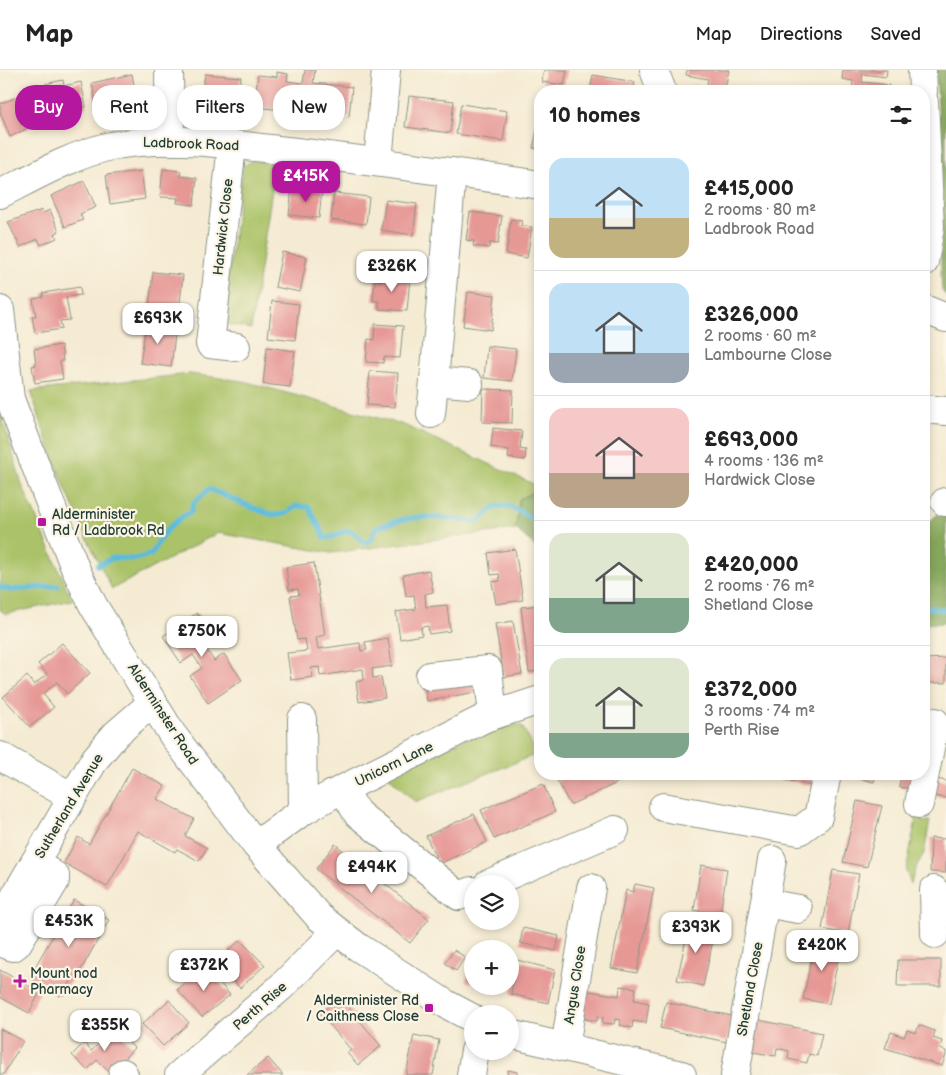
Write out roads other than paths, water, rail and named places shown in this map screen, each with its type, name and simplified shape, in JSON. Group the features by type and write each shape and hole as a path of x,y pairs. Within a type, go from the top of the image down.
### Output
{"street":[{"path":"169,70 170,141"},
{"path":"378,162 386,70"},
{"path":"654,70 660,85"},
{"path":"922,70 923,85"},
{"name":"Ladbrook Road","path":"0,194 72,158 110,146 170,141 232,145 378,162 534,184"},
{"name":"Hardwick Close","path":"232,145 210,344 236,347"},
{"path":"930,149 937,203 930,227"},
{"path":"431,414 452,172"},
{"name":"Alderminster Road","path":"0,310 10,399 75,568 93,605 172,734 256,845 298,895 336,932 446,1004 464,1014"},
{"path":"930,311 946,318"},
{"path":"434,381 469,384"},
{"path":"930,410 946,411"},
{"path":"430,676 488,670 493,715"},
{"name":"Sutherland Avenue","path":"0,922 95,759 116,734 154,702"},
{"name":"Unicorn Lane","path":"256,845 303,811 343,789 493,715 534,702"},
{"path":"302,720 303,811"},
{"path":"930,748 935,722"},
{"path":"0,756 72,797"},
{"path":"663,808 799,831 818,817 826,780"},
{"path":"919,804 924,780"},
{"path":"343,789 357,814 459,896 464,894"},
{"path":"509,875 615,830"},
{"name":"Shetland Close","path":"735,1075 772,860"},
{"path":"0,942 13,946 17,944 55,881 55,876 52,873 35,862"},
{"name":"Angus Close","path":"565,1047 577,923 591,888"},
{"path":"765,903 798,909"},
{"name":"Perth Rise","path":"179,1075 280,988 336,932"},
{"path":"519,1036 669,1074"},
{"path":"471,1075 474,1060"}],"waterway":[{"path":"98,565 113,558 136,559 152,554 168,529 191,512 193,503 209,489 273,515 284,514 296,506 309,507 325,538 349,531 365,543 371,540 375,529 401,520 425,517 475,522 496,507 503,506 517,510 534,522"},
{"path":"0,587 11,590 58,586"},
{"path":"930,608 946,610"}],"place":[{"name":"Alderminister Rd / Ladbrook Rd","path":"42,522"},
{"name":"Mount nod Pharmacy","path":"20,981"},
{"name":"Alderminister Rd / Caithness Close","path":"429,1008"}]}
